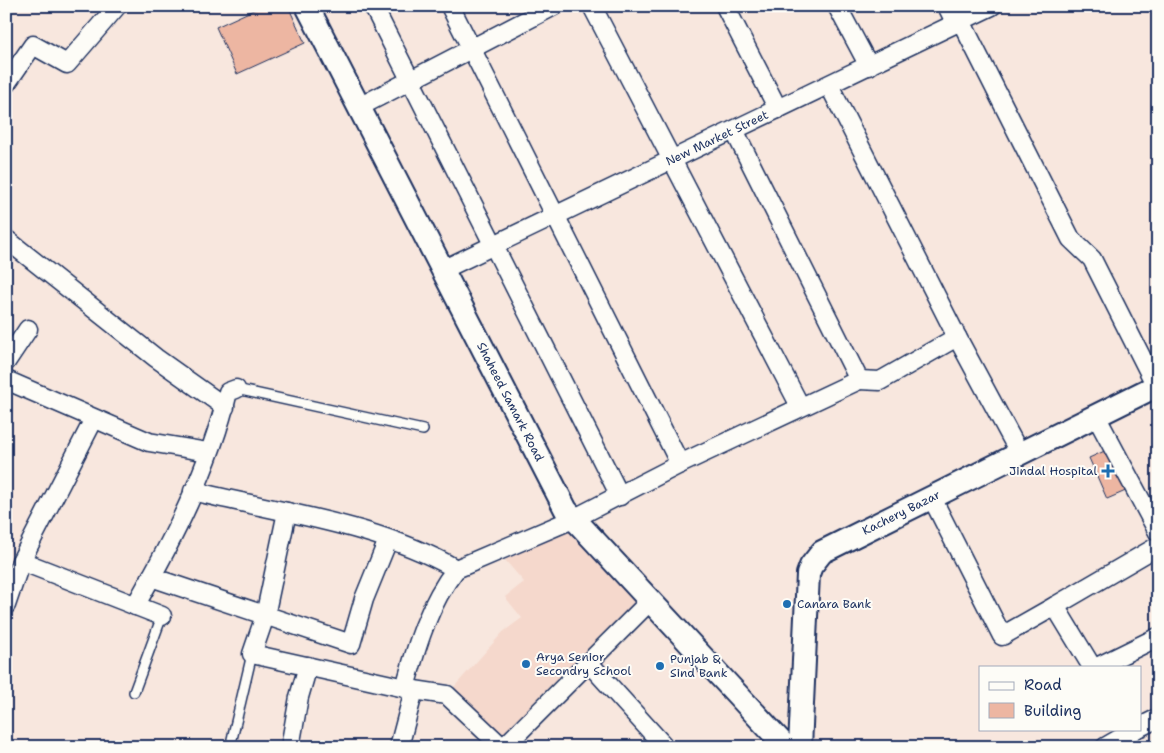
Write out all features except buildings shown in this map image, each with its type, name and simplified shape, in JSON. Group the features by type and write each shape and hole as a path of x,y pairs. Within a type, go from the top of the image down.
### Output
{"street":[{"path":"6,84 33,45 67,64 117,6"},
{"name":"Shaheed Samark Road","path":"307,6 566,510 573,520 786,747"},
{"path":"373,6 620,496"},
{"path":"450,6 680,464"},
{"path":"358,107 554,6"},
{"path":"592,6 800,406"},
{"path":"725,6 778,109"},
{"path":"837,6 869,66"},
{"path":"947,6 959,22 1071,238 1092,259 1157,386"},
{"name":"New Market Street","path":"442,270 992,6"},
{"path":"829,85 957,338 1020,454"},
{"path":"734,130 859,380"},
{"path":"6,239 156,358 225,407"},
{"path":"6,362 28,329"},
{"path":"399,747 418,642 446,582 456,570 573,520 680,464 800,406 859,380 880,382 957,338"},
{"path":"6,380 149,442 208,452"},
{"name":"Kachery Bazar","path":"800,747 810,566 822,552 1157,386"},
{"path":"134,606 151,577 193,491 225,407 228,392 236,389"},
{"path":"1096,416 1158,532"},
{"path":"6,605 21,561 94,419"},
{"path":"193,491 287,512 388,540 432,556 456,570"},
{"path":"932,498 1002,636 1158,546"},
{"path":"287,512 265,616 252,654 409,689 447,695 503,747 650,601"},
{"path":"151,577 351,644 367,590 388,540"},
{"path":"21,561 162,616"},
{"path":"1055,606 1091,666"},
{"path":"1099,666 1158,637"},
{"path":"588,662 665,747"},
{"path":"290,747 299,697 308,666"},
{"path":"1142,725 1158,718"},
{"path":"1105,747 1132,730"}],"lane":[{"path":"236,389 423,430"},
{"path":"134,692 162,616"},
{"path":"232,739 252,654"}],"shaded area":[{"name":"Arya Senior Secondry School","path":"569,529 638,602 500,742 447,695 503,632 522,618 505,597 524,582 505,560"}],"place":[{"name":"Jindal Hospital","path":"1108,471"},
{"name":"Canara Bank","path":"787,604"},
{"name":"Arya Senior Secondry School","path":"526,664"},
{"name":"Punjab & Sind Bank","path":"660,666"}]}
